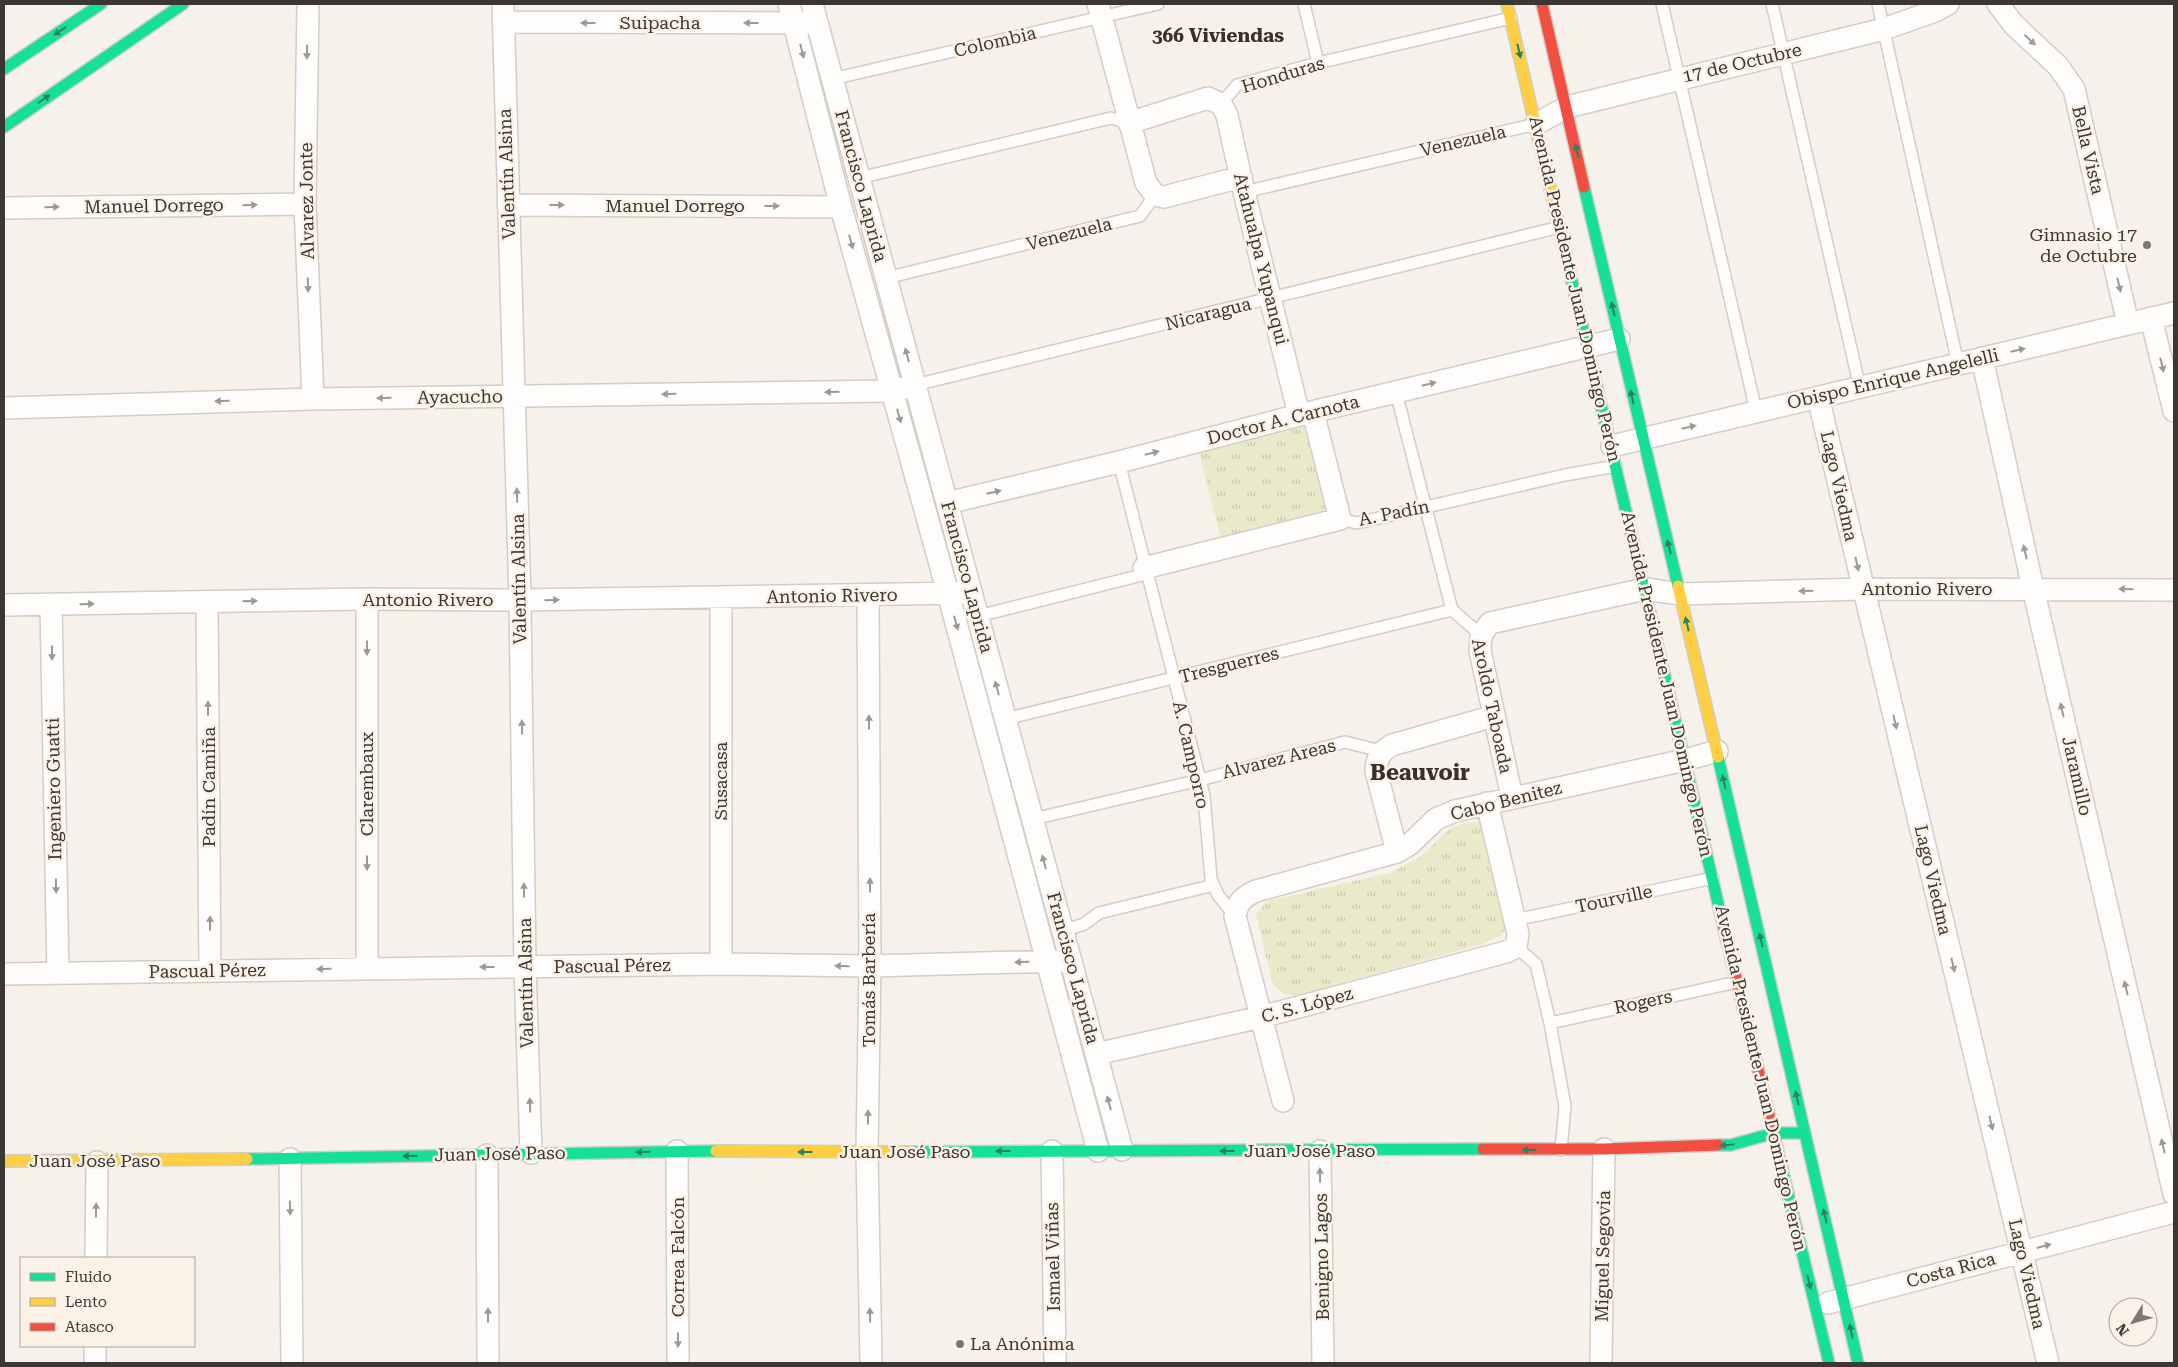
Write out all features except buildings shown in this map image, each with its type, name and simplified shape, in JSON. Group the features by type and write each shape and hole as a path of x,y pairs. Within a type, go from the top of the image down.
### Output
{"main road":[{"path":"4,70 100,4"},
{"path":"4,127 183,4"},
{"name":"Avenida Presidente Juan Domingo Perón","path":"1507,4 1589,345 1737,982 1829,1363"},
{"name":"Avenida Presidente Juan Domingo Perón","path":"1542,4 1568,107 1619,339 1717,751 1858,1363"},
{"name":"Juan José Paso","path":"4,1162 290,1159 677,1151 1560,1150 1730,1145 1774,1133 1805,1133"}],"street":[{"name":"Alvarez Jonte","path":"308,4 305,204 313,399"},
{"name":"17 de Octubre","path":"1536,124 1568,107 1884,29 1935,11 1948,4"},
{"name":"Bella Vista","path":"1998,4 2014,25 2058,66 2074,89 2128,324"},
{"path":"1099,10 1146,183 1154,195"},
{"name":"Suipacha","path":"503,13 814,13"},
{"name":"Valentín Alsina","path":"503,13 520,600 525,967 531,1153"},
{"name":"Francisco Laprida","path":"814,13 1122,1150"},
{"name":"Francisco Laprida","path":"792,14 842,207 1098,1150"},
{"name":"Honduras","path":"1129,123 1208,98 1221,104"},
{"name":"Atahualpa Yupanqui","path":"1221,104 1228,115 1271,298 1340,519"},
{"name":"Venezuela","path":"1154,195 1164,197 1243,185"},
{"name":"Manuel Dorrego","path":"4,208 305,204"},
{"name":"Manuel Dorrego","path":"508,205 842,207"},
{"name":"Obispo Enrique Angelelli","path":"1614,456 1642,438 2174,313"},
{"path":"2151,318 2174,412"},
{"name":"Doctor A. Carnota","path":"947,503 1619,339"},
{"name":"Jaramillo","path":"1982,358 2033,588 2174,1194"},
{"name":"Ayacucho","path":"4,408 313,399 892,391 915,385"},
{"name":"Lago Viedma","path":"1818,397 2048,1363"},
{"name":"A. Padín","path":"1145,571 1340,519"},
{"name":"Antonio Rivero","path":"1680,594 1863,589 2033,588 2174,590"},
{"path":"1481,635 1490,623 1645,589 1680,594"},
{"name":"Antonio Rivero","path":"4,605 366,599 721,598 868,596 971,592"},
{"name":"Tomás Barbería","path":"868,596 870,966 867,1152 871,1363"},
{"name":"Susacasa","path":"721,598 721,964"},
{"name":"Clarembaux","path":"366,599 367,968"},
{"name":"Padín Camiña","path":"207,602 210,972"},
{"name":"Ingeniero Guatti","path":"51,604 58,974"},
{"name":"Aroldo Taboada","path":"1481,635 1480,651 1512,797"},
{"path":"1397,852 1376,771 1377,760 1381,751 1392,745 1494,716"},
{"name":"Cabo Benitez","path":"1235,916 1237,905 1243,897 1256,890 1397,852 1409,844 1436,819 1454,811 1685,760 1717,751"},
{"path":"1487,803 1518,934 1516,947"},
{"name":"A. Camporro","path":"1235,916 1283,1101"},
{"name":"C. S. López","path":"1096,1054 1261,1017 1506,952 1516,947"},
{"name":"Pascual Pérez","path":"4,974 721,964 870,966 1070,960"},
{"name":"Miguel Segovia","path":"1601,1363 1604,1149"},
{"name":"Correa Falcón","path":"677,1151 678,1363"},
{"name":"Ismael Viñas","path":"1052,1151 1055,1363"},
{"name":"Benigno Lagos","path":"1320,1151 1323,1363"},
{"path":"487,1155 488,1363"},
{"path":"290,1159 292,1363"},
{"path":"96,1257 97,1162"},
{"name":"Costa Rica","path":"1816,1307 1844,1298 2174,1212"},
{"path":"95,1347 95,1363"}],"lane":[{"name":"Colombia","path":"832,79 1099,10 1158,4"},
{"path":"1304,4 1318,63"},
{"path":"1662,4 1756,412"},
{"path":"1772,4 1860,388"},
{"path":"1878,4 1958,364"},
{"name":"Honduras","path":"1221,104 1237,85 1318,63 1511,18"},
{"name":"Honduras","path":"859,178 1111,118 1129,123"},
{"name":"Venezuela","path":"1243,185 1536,124"},
{"name":"Venezuela","path":"886,278 1140,216 1154,195"},
{"name":"Nicaragua","path":"915,385 1560,227"},
{"path":"1396,392 1452,610"},
{"name":"A. Padín","path":"1340,519 1357,523 1565,475 1614,456"},
{"name":"A. Camporro","path":"1119,462 1145,571 1204,796 1211,879 1218,895 1235,916"},
{"name":"A. Padín","path":"978,616 1145,571"},
{"name":"Aroldo Taboada","path":"1452,610 1481,635"},
{"name":"Tresguerres","path":"1005,719 1452,610"},
{"name":"Alvarez Areas","path":"1033,819 1200,780 1345,742 1381,751"},
{"name":"Tourville","path":"1515,920 1713,878"},
{"path":"1063,931 1084,924 1098,913 1214,885"},
{"path":"1516,947 1536,964 1550,1023 1565,1106 1560,1150"},
{"name":"Rogers","path":"1550,1023 1737,982"}],"green space":[{"path":"1303,423 1326,513 1221,539 1198,449"},
{"path":"1480,822 1485,828 1508,927 1500,936 1482,944 1295,996 1281,992 1276,987 1272,981 1256,914 1268,901 1390,873 1420,857 1450,829 1464,823"}],"traffic: fast":[{"path":"4,69 101,4"},
{"path":"4,127 183,4"},
{"path":"1584,187 1678,586"},
{"path":"1569,269 1722,920"},
{"path":"1718,757 1858,1363"},
{"path":"1718,1145 1731,1145 1774,1133 1805,1133"},
{"path":"912,1152 1483,1149"},
{"path":"247,1159 716,1151"},
{"path":"1782,1169 1829,1363"}],"traffic: slow":[{"path":"1507,4 1569,269"},
{"path":"1678,586 1718,757"},
{"path":"716,1151 912,1152"},
{"path":"4,1161 247,1159"}],"traffic: jam":[{"path":"1542,4 1584,187"},
{"path":"1722,920 1782,1169"},
{"path":"1483,1149 1604,1149 1718,1145"}],"place":[{"name":"Gimnasio 17 de Octubre","path":"2147,245"},
{"name":"La Anónima","path":"960,1344"}],"district":[{"name":"366 Viviendas","path":"1218,35"},
{"name":"Beauvoir","path":"1420,772"}]}
